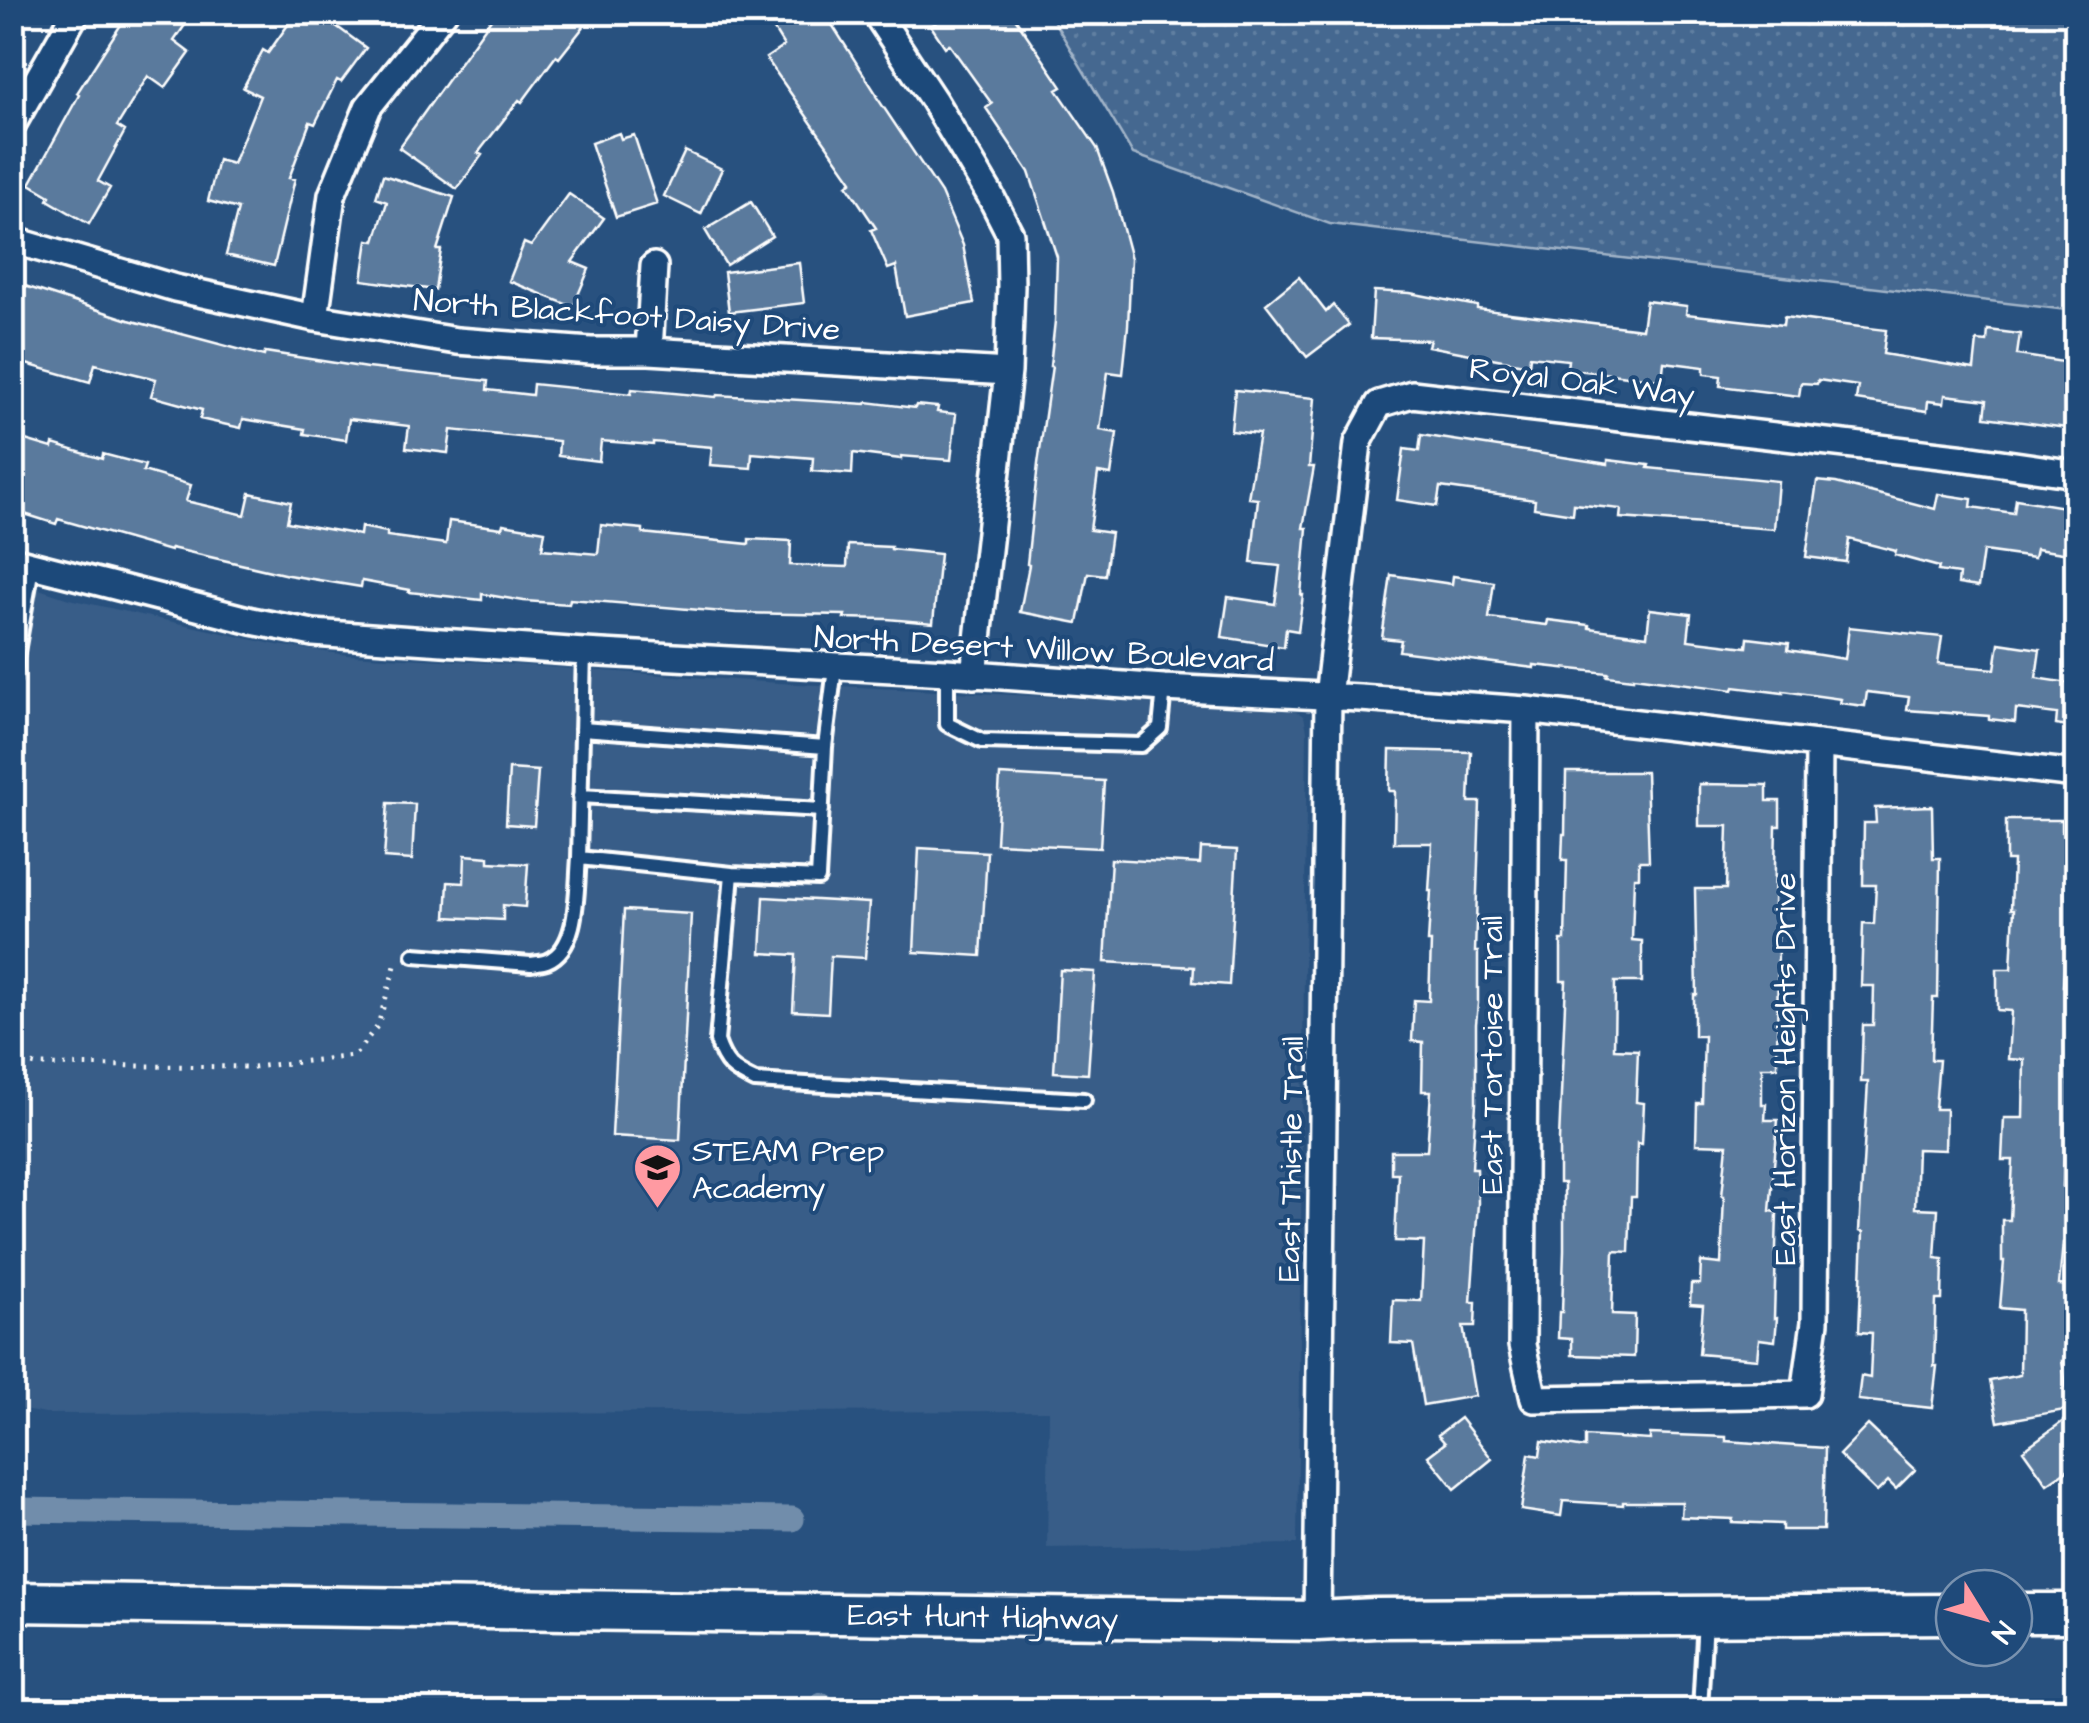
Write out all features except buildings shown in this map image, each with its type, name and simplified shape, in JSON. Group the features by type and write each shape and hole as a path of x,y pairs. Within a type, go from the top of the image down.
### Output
{"main road":[{"name":"East Hunt Highway","path":"12,1602 1317,1621 1934,1614"},
{"path":"2034,1614 2076,1613"}],"street":[{"path":"12,125 76,12"},
{"path":"315,318 332,195 368,107 444,12"},
{"path":"875,12 934,101 1010,234 1008,372 974,674"},
{"name":"North Blackfoot Daisy Drive","path":"12,240 175,288 315,318 457,341 1008,372"},
{"path":"649,351 654,266"},
{"name":"Royal Oak Way","path":"1328,697 1358,443 1379,404 1412,394 2076,474"},
{"name":"North Desert Willow Boulevard","path":"22,564 313,633 1526,710 2076,774"},
{"name":"East Thistle Trail","path":"1317,1621 1328,697"},
{"name":"East Tortoise Trail","path":"1526,710 1522,1345 1534,1399 1805,1394"},
{"name":"East Horizon Heights Drive","path":"1805,1394 1814,1322 1819,744"}],"lane":[{"path":"12,680 22,564"},
{"path":"414,955 531,964 548,961 570,937 579,858 584,652"},
{"path":"579,858 732,874 818,878 825,746 834,668"},
{"path":"947,672 946,724 982,741 1140,745 1160,728 1164,688"},
{"path":"582,729 825,746"},
{"path":"580,796 822,810"},
{"path":"732,874 718,1040 724,1061 738,1073 755,1080 1084,1100"},
{"path":"1700,1710 1705,1617"}],"path":[{"path":"12,1059 36,1064 253,1067 354,1056 378,1025 398,956 414,955"}],"shaded area":[{"path":"1049,13 2076,13 2076,311 1330,224 1133,154"},
{"name":"STEAM Prep Academy","path":"12,580 69,599 277,645 348,655 779,683 1291,709 1304,716 1307,731 1297,1544 1047,1548 1049,1411 45,1414 13,1408"}],"waterway":[{"path":"12,1510 792,1519"},
{"path":"822,1705 825,1710"}],"place":[{"name":"STEAM Prep Academy","path":"657,1210"}]}
